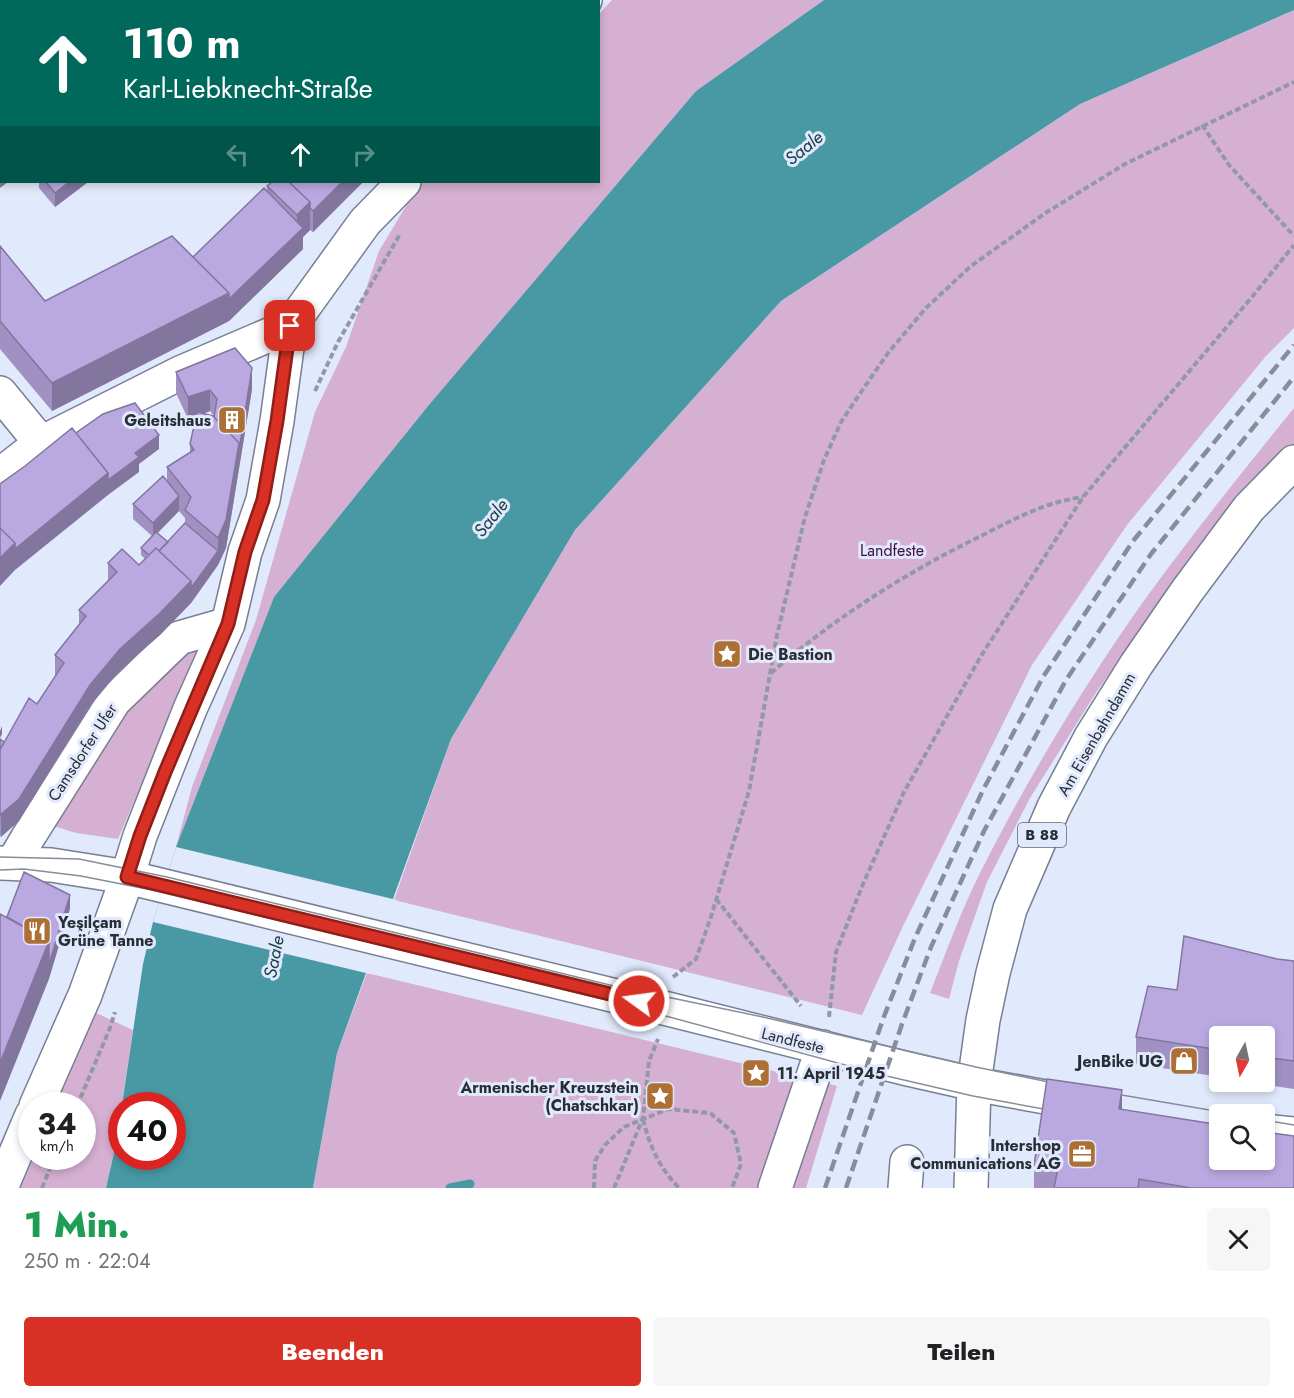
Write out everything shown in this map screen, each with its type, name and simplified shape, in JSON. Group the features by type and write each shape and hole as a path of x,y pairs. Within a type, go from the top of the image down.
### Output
{"street":[{"path":"42,1092 85,995 140,836 228,624 245,552 263,500 290,326 365,222 403,183"},
{"path":"0,474 41,443 180,373 290,326"},
{"path":"0,393 41,443"},
{"name":"Am Eisenbahndamm","path":"974,1084 985,1011 1010,909 1054,807 1108,710 1187,591 1249,508 1294,462"},
{"name":"Camsdorfer Ufer","path":"8,863 17,856 114,701 178,638 228,624"},
{"name":"Landfeste","path":"8,863 51,865 127,877 908,1069 974,1084 1121,1110"},
{"path":"774,1188 823,1047"},
{"name":"B 88","path":"971,1188 974,1084"},
{"path":"1275,1132 1294,1134"},
{"path":"1,1188 18,1148"}],"path":[{"path":"614,1188 643,1118 649,1061 660,1035 672,978 696,959 731,852 749,791 793,562 805,517 841,422 888,353 926,308 971,266 1047,212 1125,164 1294,82"},
{"path":"1202,125 1229,165 1294,236"},
{"path":"313,395 338,342 405,227"},
{"path":"823,1047 836,952 903,792 981,656 1083,497 1294,244"},
{"path":"771,673 838,619 920,567 1029,512 1058,501 1083,497"},
{"path":"715,898 801,1006"},
{"path":"594,1188 595,1161 604,1145 624,1127 668,1109 711,1113 734,1133 741,1164 732,1188"},
{"path":"643,1118 650,1146 668,1177 679,1188"},
{"path":"42,1188 49,1170"}],"green space":[{"path":"612,0 824,0 696,91 428,406 274,597 176,847 192,787 256,620 315,412 346,347 379,251 422,183 600,183 600,13"},
{"path":"1294,10 1294,328 1266,356 1127,525 1032,665 903,926 862,1015 394,900 451,739 575,530 781,301 1080,104"},
{"path":"1294,408 1294,445 1272,467 1165,597 1097,691 1030,798 987,882 959,961 949,999 930,993 960,916 981,871 1037,767 1078,700 1161,577"},
{"path":"185,644 198,653 118,839 76,833 47,824 120,707"},
{"path":"367,973 802,1078 760,1188 313,1188 337,1053"},
{"path":"94,1012 133,1030 124,1092 108,1092 108,1170 110,1170 106,1188 20,1188 28,1170 96,1170 96,1092 60,1092"},
{"path":"826,1083 837,1086 806,1188 784,1188"}],"water":[{"name":"Saale","path":"824,0 1294,0 1294,10 1080,104 781,301 575,530 451,739 337,1053 313,1188 106,1188 110,1170 186,1170 186,1092 124,1092 143,964 176,847 274,597 428,406 696,91"}],"pier":[{"path":"176,847 397,900 370,974 153,922"}],"building":[{"path":"47,183 68,183 55,193"},
{"path":"271,183 290,183 310,202 297,215 267,186"},
{"path":"290,183 341,183 313,211 310,208 310,202"},
{"path":"264,188 303,228 229,299 229,293 193,257"},
{"path":"172,236 229,293 52,383 0,321 0,246 45,301"},
{"path":"235,348 252,368 239,450 239,443 214,417 217,399 210,390 188,397 176,372"},
{"path":"135,403 159,435 135,453 139,457 108,480 108,473 76,433 103,414"},
{"path":"197,412 213,416 239,443 226,520 218,538 185,510 191,497 167,467 194,450 190,444"},
{"path":"72,428 108,473 15,549 15,543 0,528 0,484"},
{"path":"163,476 179,496 153,523 133,504"},
{"path":"185,523 218,551 191,588 191,581 159,551"},
{"path":"0,528 15,543 0,558"},
{"path":"156,532 168,542 159,551 156,548 149,555 141,548"},
{"path":"156,548 191,581 120,649 90,685 19,799 0,815 0,750 29,698 37,704 64,663 55,655 86,616 79,610 117,572 108,563 122,549 139,565"},
{"path":"24,872 70,895 49,964 49,941 7,917"},
{"path":"0,914 49,941 0,1063"},
{"path":"1184,936 1277,959 1294,961 1294,1061 1275,1058 1275,1026 1209,1026 1209,1048 1136,1037 1148,986 1177,990"},
{"path":"1047,1079 1122,1090 1119,1109 1209,1123 1209,1170 1275,1170 1275,1133 1294,1136 1294,1188 1191,1188 1139,1179 1138,1188 1054,1188 1058,1168 1034,1165"}],"waterway":[{"path":"450,1188 470,1184"}],"tram line":[{"path":"0,857 79,859 167,877 614,986 763,1017 1063,1085"},
{"path":"0,870 24,869 81,876 162,892 611,1001 878,1074 973,1096 1060,1112"},
{"path":"1104,1092 1209,1110"},
{"path":"1275,1122 1294,1125"}],"railway":[{"path":"825,1188 883,1019 915,938 983,790 1043,677 1133,541 1294,345"},
{"path":"846,1188 931,947 984,831 1066,680 1151,554 1294,377"}],"place":[{"name":"Geleitshaus","path":"232,420"},
{"name":"Die Bastion","path":"727,654"},
{"name":"Yeşilçam Grüne Tanne","path":"37,931"},
{"name":"JenBike UG","path":"1184,1061"},
{"name":"11. April 1945","path":"756,1073"},
{"name":"Armenischer Kreuzstein (Chatschkar)","path":"660,1096"},
{"name":"Intershop Communications AG","path":"1082,1154"}],"route":[{"path":"290,326 263,500 245,552 228,624 190,709 140,836 127,877 639,1001"}]}
